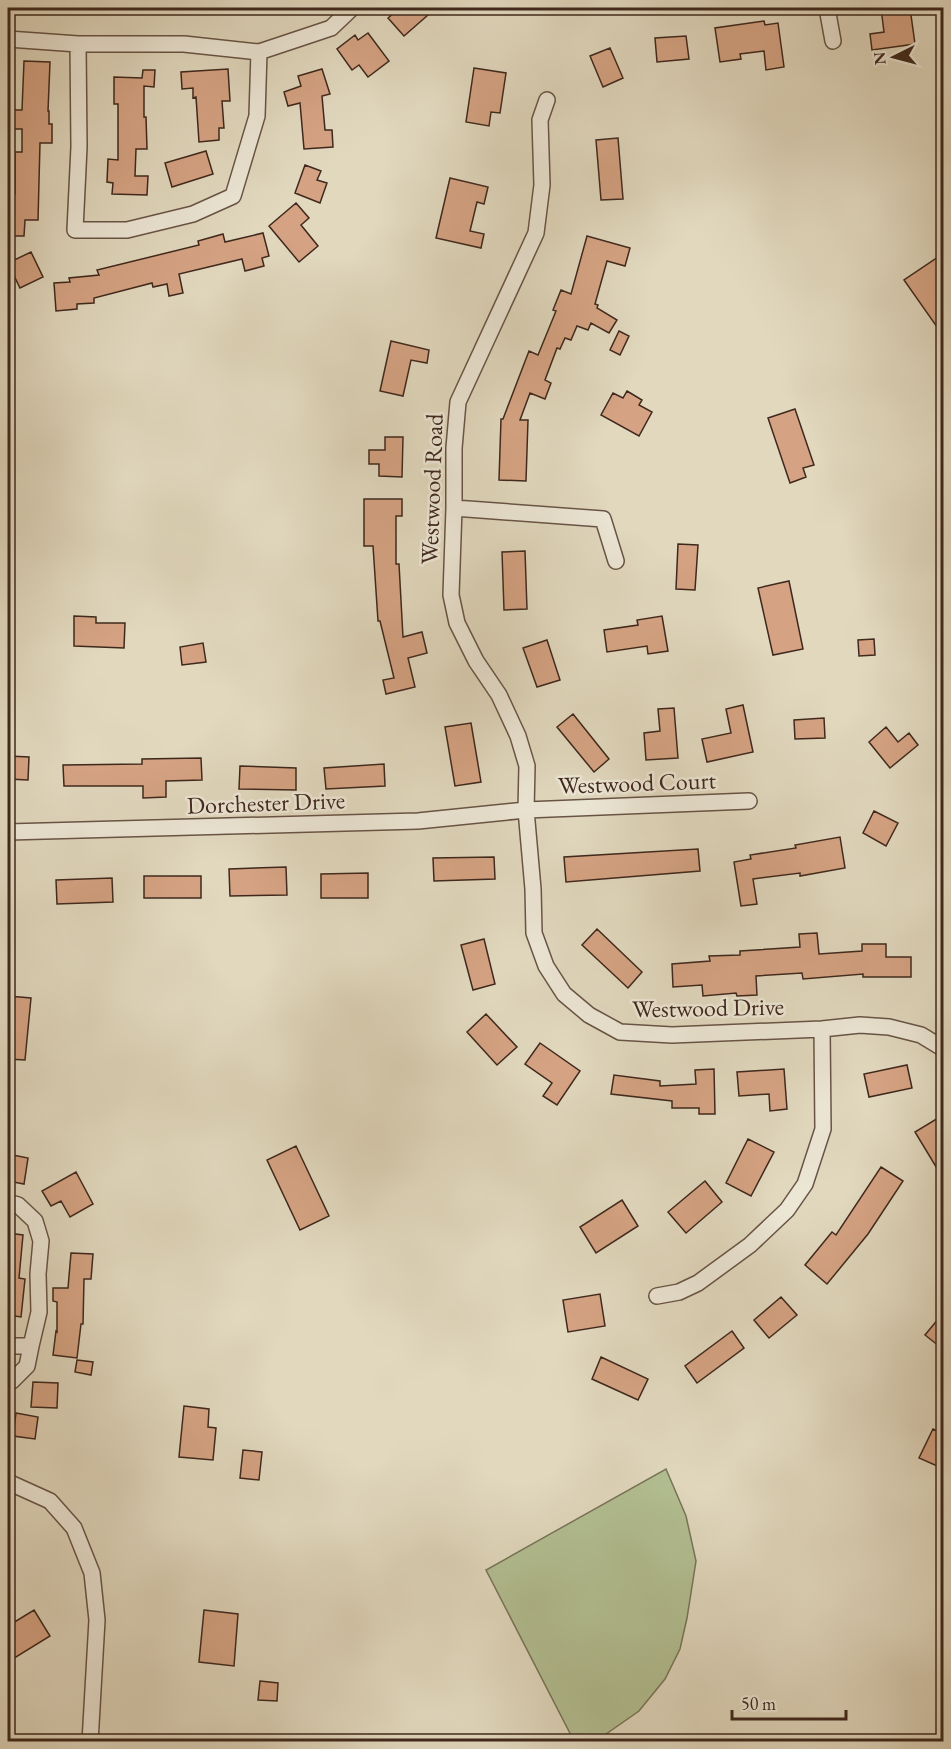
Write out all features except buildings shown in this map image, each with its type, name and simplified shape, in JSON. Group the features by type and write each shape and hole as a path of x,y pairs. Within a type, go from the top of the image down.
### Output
{"street":[{"path":"8,39 78,44 184,44 259,52 331,28 352,8"},
{"path":"827,8 833,41"},
{"path":"78,44 79,147 75,230 127,230 193,214 232,196 257,116 259,52"},
{"name":"Westwood Road","path":"526,810 527,766 518,735 500,695 476,661 457,623 451,595 454,448 458,402 537,233 542,185 540,120 547,100"},
{"path":"454,508 603,519 616,561"},
{"name":"Westwood Court","path":"526,810 749,801"},
{"name":"Dorchester Drive","path":"8,832 418,821 526,810"},
{"name":"Westwood Drive","path":"526,810 533,889 534,933 546,966 564,994 590,1015 620,1032 672,1035 822,1029 860,1025 889,1027 921,1035 944,1049"},
{"path":"657,1296 679,1292 698,1283 750,1245 786,1210 805,1184 823,1129 822,1029"},
{"path":"8,1202 18,1205 35,1221 40,1241 39,1312 32,1346 27,1366 12,1381 8,1382"},
{"path":"8,1346 32,1346"},
{"path":"8,1482 50,1501 74,1528 92,1573 97,1620 90,1742"}],"green space":[{"path":"666,1469 686,1516 696,1561 680,1649 665,1679 639,1711 596,1741 574,1741 486,1570"}]}
